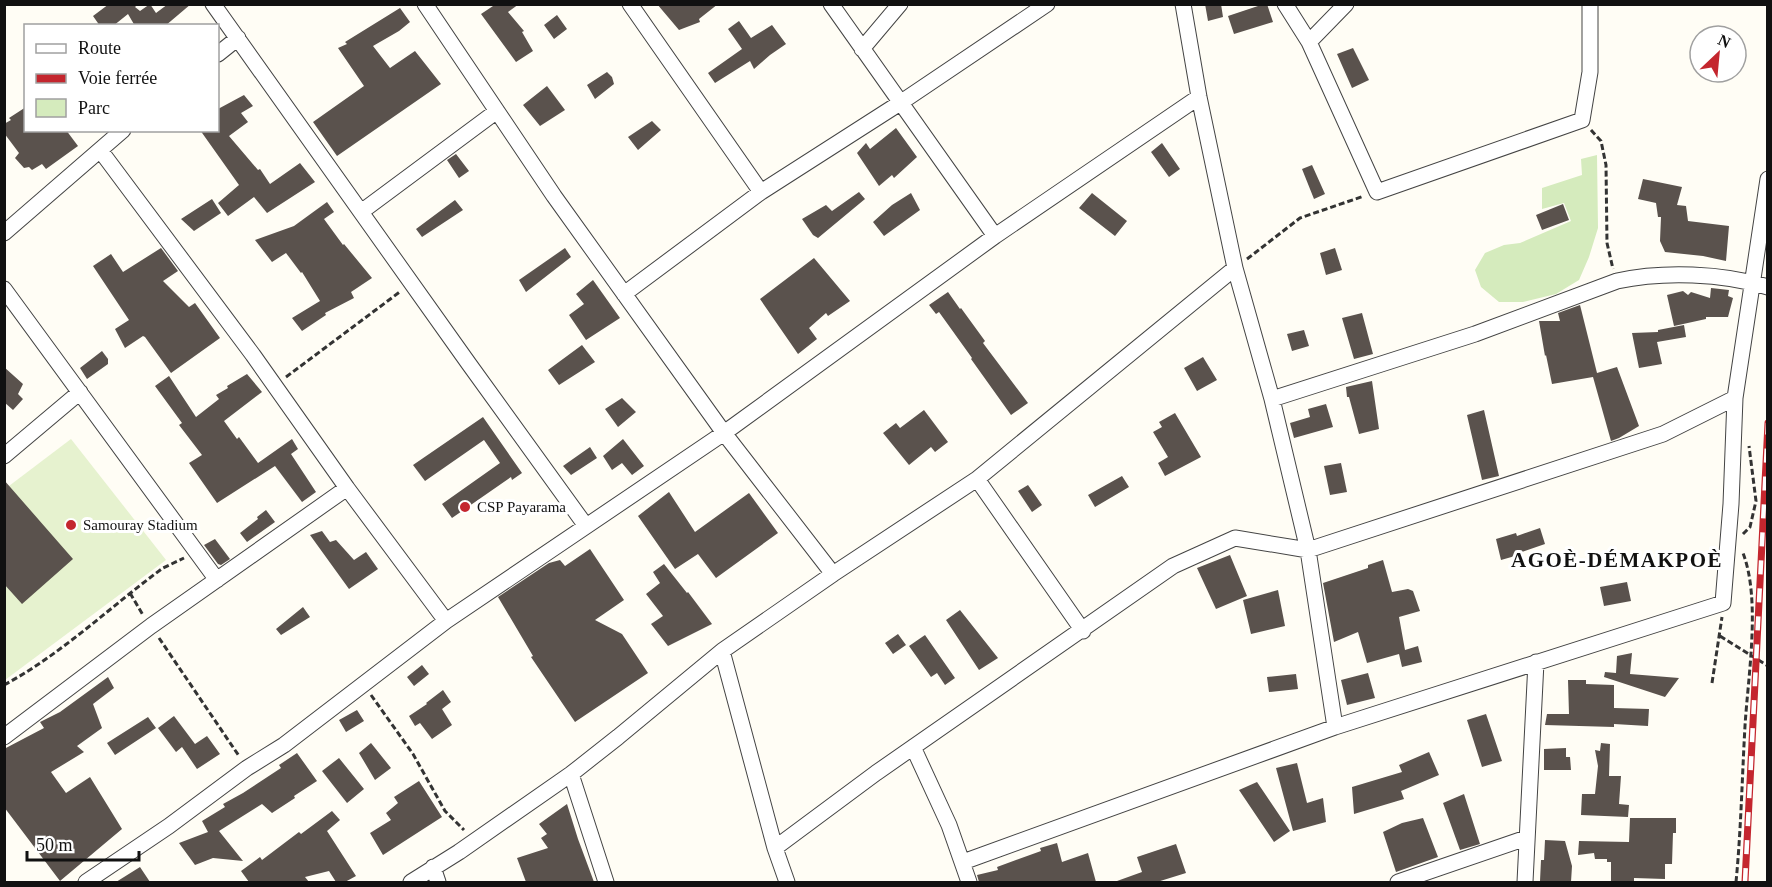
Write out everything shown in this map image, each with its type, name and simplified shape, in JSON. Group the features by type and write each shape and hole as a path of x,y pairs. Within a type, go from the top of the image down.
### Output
{"street":[{"path":"213,4 586,526"},
{"path":"425,4 554,196 624,294 724,433 833,574"},
{"path":"630,4 761,192"},
{"path":"831,4 995,236"},
{"path":"862,49 900,4"},
{"path":"624,294 761,192 900,103 1047,4"},
{"path":"1183,4 1199,97 1235,268 1272,399 1308,550 1335,727"},
{"path":"1286,4 1309,42 1377,192 1582,120 1590,72 1590,4"},
{"path":"1309,42 1346,4"},
{"path":"219,53 238,38"},
{"path":"86,882 169,826 247,768 284,745 446,621 724,433 995,236 1199,97"},
{"path":"361,212 497,111"},
{"path":"4,233 121,132"},
{"path":"100,150 446,621"},
{"path":"963,862 1335,727 1723,603 1735,398 1760,285 1767,179"},
{"path":"411,882 571,774 722,651 977,479 1235,268"},
{"path":"1272,399 1475,334 1617,281 1640,276 1691,275 1760,285"},
{"path":"4,289 217,580"},
{"path":"4,456 80,392"},
{"path":"776,848 876,772 1173,567 1235,538 1308,550 1663,434 1735,398"},
{"path":"977,479 1083,631"},
{"path":"4,737 151,626 347,488"},
{"path":"722,651 787,882"},
{"path":"1525,882 1536,662"},
{"path":"913,747 949,825 969,882"},
{"path":"571,774 606,882"},
{"path":"1398,882 1526,838"},
{"path":"433,867 438,882"}],"path":[{"path":"1582,120 1601,141 1606,165 1607,243 1617,281"},
{"path":"1235,268 1300,218 1377,192"},
{"path":"275,386 411,283"},
{"path":"1736,882 1740,846 1752,610 1746,563 1740,547"},
{"path":"4,685 22,676 51,655 163,568 196,552"},
{"path":"130,593 247,768"},
{"path":"1712,683 1723,603"},
{"path":"1720,636 1767,666"},
{"path":"363,684 413,754 445,811 474,841"}],"green space":[{"path":"1597,155 1598,228 1579,280 1556,294 1523,302 1499,302 1481,287 1475,270 1485,253 1504,245 1520,243 1571,221 1564,203 1542,209 1542,188 1582,175 1581,159"},
{"name":"Samouray Stadium","path":"71,439 166,560 5,680 5,489"}],"building":[{"path":"109,4 138,4 135,7 140,11 150,4 156,13 168,4 191,4 167,24 134,24 128,14 116,24 99,24 93,16"},
{"path":"496,4 519,4 508,12 524,31 522,32 533,51 516,62 481,14"},
{"path":"657,4 718,4 699,19 700,22 679,30"},
{"path":"1205,4 1221,4 1223,17 1208,21"},
{"path":"1267,4 1273,22 1234,34 1228,16"},
{"path":"400,8 410,22 373,46 390,68 415,51 441,84 337,156 313,122 364,86 338,48"},
{"path":"557,15 567,29 554,39 544,25"},
{"path":"739,21 751,38 772,25 786,44 754,69 750,61 715,83 708,73 742,49 728,29"},
{"path":"1353,48 1369,80 1352,88 1337,54"},
{"path":"607,72 614,84 595,99 587,85"},
{"path":"547,86 565,110 540,126 523,105"},
{"path":"244,95 253,106 241,113 248,122 229,136 258,170 260,169 270,184 300,163 315,182 267,213 254,197 228,216 218,203 239,185 201,132 219,132 219,108"},
{"path":"24,108 24,132 68,132 78,146 46,169 42,164 32,170 29,167 24,168 15,158 19,153 4,133 4,124 11,120 9,118"},
{"path":"652,121 661,130 638,150 628,137"},
{"path":"896,128 917,157 894,178 892,175 879,186 857,153 866,143 870,149"},
{"path":"1162,143 1180,169 1169,177 1151,152"},
{"path":"456,154 469,171 459,178 447,160"},
{"path":"1312,165 1325,194 1314,199 1302,169"},
{"path":"1643,179 1682,187 1677,205 1686,206 1688,221 1729,226 1726,261 1665,252 1660,241 1661,217 1658,217 1656,203 1638,199"},
{"path":"859,192 865,199 818,238 813,235 802,219 826,205 832,211"},
{"path":"911,193 920,210 884,236 873,222 892,205"},
{"path":"1092,193 1127,221 1115,236 1079,208"},
{"path":"212,199 221,213 194,231 181,219"},
{"path":"455,200 463,210 422,237 416,229"},
{"path":"327,202 334,212 324,219 372,278 351,292 354,298 325,313 326,315 302,331 292,318 320,301 302,272 286,253 272,262 255,240 294,226"},
{"path":"1563,204 1569,220 1542,230 1536,215"},
{"path":"161,248 178,271 163,281 189,307 195,303 220,338 171,373 145,337 143,336 125,348 115,329 129,320 93,266 111,254 123,272"},
{"path":"565,248 571,257 526,292 519,280"},
{"path":"1335,248 1342,270 1326,275 1320,253"},
{"path":"814,258 850,301 828,316 826,313 809,328 817,339 798,354 760,299"},
{"path":"593,280 620,318 586,340 569,315 584,304 576,294"},
{"path":"1711,288 1729,290 1728,296 1733,298 1728,317 1706,317 1706,319 1674,326 1667,295 1683,291 1688,295 1691,292 1710,298"},
{"path":"948,292 1028,403 1011,415 939,312 936,314 929,305"},
{"path":"1580,305 1597,373 1617,367 1639,426 1611,441 1593,377 1552,384 1545,356 1539,321 1560,321 1558,313"},
{"path":"1362,313 1373,354 1354,359 1342,318"},
{"path":"1684,325 1686,337 1657,342 1662,364 1639,368 1632,333 1658,332 1658,330"},
{"path":"1304,330 1309,346 1292,351 1287,334"},
{"path":"582,345 595,362 559,385 548,370"},
{"path":"102,351 108,359 108,364 87,379 80,368"},
{"path":"1203,357 1217,380 1197,391 1184,368"},
{"path":"4,367 23,384 18,394 23,399 13,410 4,402"},
{"path":"247,374 262,392 224,421 258,463 292,439 298,449 291,454 316,492 302,502 275,466 217,503 189,463 202,455 179,425 182,423 155,386 169,376 196,417 219,399 216,395"},
{"path":"1372,381 1379,429 1359,434 1346,387"},
{"path":"622,398 636,412 618,427 605,409"},
{"path":"1326,404 1333,427 1294,438 1290,423 1310,417 1308,409"},
{"path":"924,410 948,442 935,452 931,447 909,465 883,433 896,423 900,428"},
{"path":"1484,410 1499,476 1482,480 1467,415"},
{"path":"1175,413 1201,457 1165,476 1158,463 1168,457 1153,432 1162,427 1159,422"},
{"path":"483,417 522,473 512,480 511,477 452,518 442,504 500,463 484,440 425,481 413,465"},
{"path":"623,439 644,466 632,475 622,463 612,470 603,456"},
{"path":"590,447 597,458 571,475 563,466"},
{"path":"1341,463 1347,492 1330,495 1324,466"},
{"path":"1122,476 1129,487 1095,507 1088,495"},
{"path":"4,480 73,559 22,604 4,584"},
{"path":"1028,485 1042,505 1032,512 1018,491"},
{"path":"669,492 695,532 749,493 778,533 716,578 698,554 675,569 638,516"},
{"path":"266,510 275,522 247,542 240,533"},
{"path":"1540,528 1545,544 1501,560 1496,539 1516,533 1517,536"},
{"path":"322,531 330,542 336,540 354,560 366,552 378,569 349,589 310,535"},
{"path":"215,539 230,559 221,565 204,545"},
{"path":"590,549 624,600 595,620 622,634 648,673 575,722 531,657 533,656 498,597 549,563 560,560 565,566"},
{"path":"1230,555 1247,596 1216,609 1197,568"},
{"path":"1383,560 1392,592 1408,589 1413,591 1420,611 1399,617 1405,650 1418,646 1422,662 1402,667 1399,654 1367,663 1358,632 1334,642 1323,583 1368,568 1368,565"},
{"path":"664,564 712,624 668,646 651,624 663,616 646,594 660,583 653,572"},
{"path":"1627,582 1631,601 1604,606 1600,587"},
{"path":"1278,590 1285,626 1251,634 1243,600"},
{"path":"303,607 310,617 281,635 276,629"},
{"path":"960,610 998,658 979,670 946,620"},
{"path":"898,634 906,645 893,654 885,643"},
{"path":"925,635 955,678 945,685 937,673 931,677 909,646"},
{"path":"1632,653 1630,674 1679,678 1665,697 1604,677 1605,672 1616,673 1617,656"},
{"path":"422,665 429,674 414,686 407,677"},
{"path":"1368,673 1375,698 1347,705 1341,680"},
{"path":"1296,674 1298,689 1269,692 1267,677"},
{"path":"108,677 114,688 93,704 102,728 77,746 84,752 51,772 66,793 90,777 122,829 60,881 4,807 4,749 44,728 40,722 60,712"},
{"path":"1568,680 1586,680 1586,684 1614,685 1614,708 1649,709 1648,726 1545,725 1547,714 1569,714"},
{"path":"443,690 451,702 442,709 452,725 432,739 420,723 415,726 409,716"},
{"path":"357,710 364,721 346,732 339,720"},
{"path":"1486,714 1502,761 1482,767 1467,720"},
{"path":"174,716 195,744 207,736 220,754 197,769 182,747 176,752 158,728"},
{"path":"148,717 156,728 115,755 107,743"},
{"path":"371,743 391,768 375,780 359,753"},
{"path":"1601,743 1610,744 1609,776 1621,776 1619,804 1629,805 1628,817 1581,815 1582,794 1595,794 1598,766 1595,750 1600,751"},
{"path":"1566,748 1566,757 1570,757 1571,770 1544,770 1544,749"},
{"path":"1429,752 1439,775 1401,791 1404,799 1354,814 1352,787 1402,772 1399,765"},
{"path":"297,753 317,781 272,813 262,804 219,831 243,861 213,858 195,865 179,843 208,832 202,821 225,807 223,804 281,768 279,765"},
{"path":"339,758 364,789 347,803 322,771"},
{"path":"1297,763 1307,803 1323,798 1326,822 1293,831 1276,768"},
{"path":"419,781 442,817 383,855 370,833 391,820 386,813 398,803 394,797"},
{"path":"1257,782 1290,831 1274,842 1239,790"},
{"path":"1464,794 1480,844 1460,850 1443,803"},
{"path":"567,804 594,882 526,882 517,858 548,848 541,838 547,834 539,824"},
{"path":"332,811 340,820 327,831 356,876 345,882 336,882 329,871 305,877 309,882 249,882 241,871 260,857 262,860"},
{"path":"1423,818 1438,857 1396,872 1383,832 1402,823"},
{"path":"1630,818 1676,818 1672,864 1665,864 1665,879 1634,878 1634,882 1611,882 1611,862 1607,862 1607,859 1595,859 1594,853 1578,855 1579,841 1629,842"},
{"path":"1545,840 1565,841 1572,866 1571,882 1540,881"},
{"path":"1057,843 1062,862 1088,853 1096,882 979,882 977,875 998,870 997,867"},
{"path":"1176,844 1186,873 1157,882 1117,882 1142,872 1137,857"},
{"path":"140,867 150,882 116,882"}],"railway":[{"path":"1745,882 1768,423"}],"place":[{"name":"CSP Payarama","path":"465,507"},
{"name":"Samouray Stadium","path":"71,525"}],"district":[{"name":"AGOÈ-DÉMAKPOÈ","path":"1617,560"}]}
